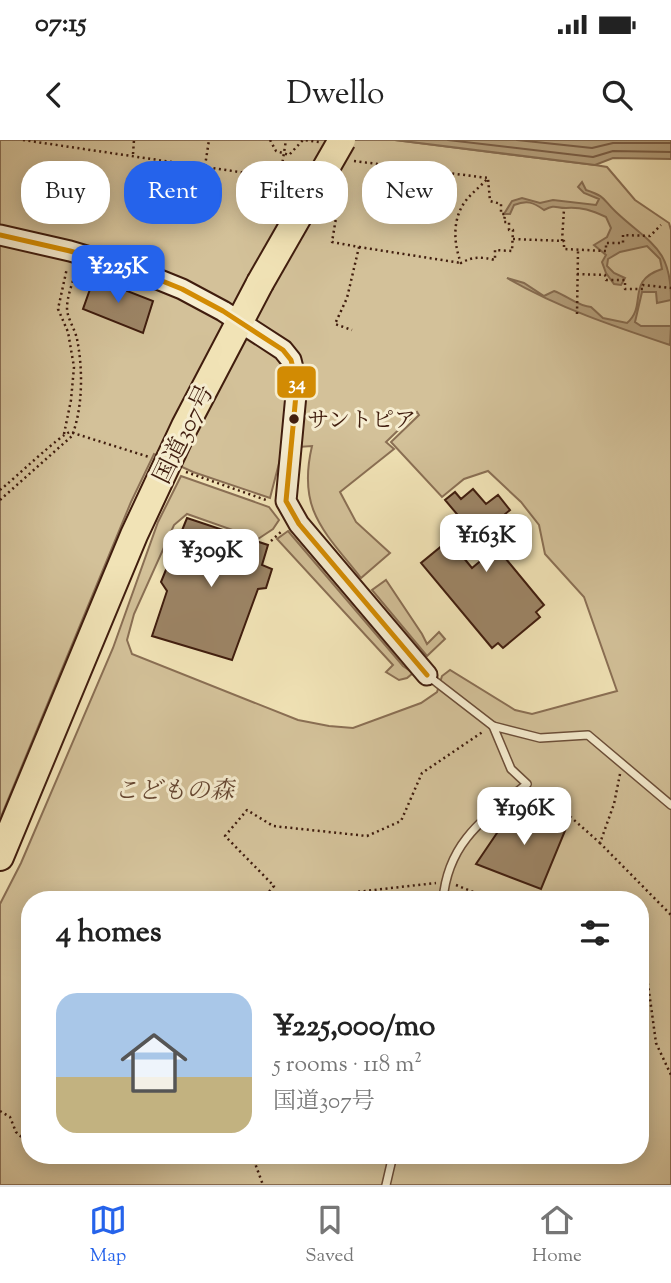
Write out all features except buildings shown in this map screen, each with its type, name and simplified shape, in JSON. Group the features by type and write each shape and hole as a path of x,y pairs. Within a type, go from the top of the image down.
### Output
{"highway":[{"name":"国道307号","path":"0,857 134,535 185,426 260,283 344,150"}],"street":[{"path":"0,235 74,257 140,272 181,289 239,321 292,359 296,371 296,409 286,500 299,524 427,675"}],"lane":[{"path":"427,675 493,726 540,738 588,735 671,805"},
{"path":"444,891 450,861 478,823 527,784 511,769 493,726"},
{"path":"386,1185 391,1164"}],"path":[{"path":"23,140 58,142 168,161"},
{"path":"132,156 134,140"},
{"path":"206,161 209,140"},
{"path":"270,140 276,151 283,154"},
{"path":"282,161 286,140"},
{"path":"344,150 488,178"},
{"path":"335,224 332,242 461,263 481,257 495,260 495,250 512,251 513,230 509,230 509,222 505,222 505,214 501,214 501,204 490,201 488,178"},
{"path":"461,263 455,248 457,222 466,200 488,178"},
{"path":"564,209 564,249 606,251 606,243 622,243 622,235 650,236 660,225"},
{"path":"513,239 562,242"},
{"path":"352,330 335,324 347,298 359,247"},
{"path":"577,314 578,250"},
{"path":"0,490 55,444 64,433 74,367 68,332 58,309 68,273 67,261 74,257"},
{"path":"0,500 72,436 75,428 80,361 77,338 66,308 74,257"},
{"path":"577,274 605,275 606,280 625,280 625,289 643,289 643,285 671,288"},
{"path":"64,433 70,432 108,442 151,458"},
{"path":"186,472 266,500"},
{"path":"271,541 288,525"},
{"path":"270,891 274,886 225,836 247,810 273,825 367,836 401,821 422,773 493,726"},
{"path":"600,843 614,804 621,764"},
{"path":"527,784 549,799 600,843 647,891"},
{"path":"542,819 549,799"},
{"path":"374,891 445,882 469,891"},
{"path":"649,893 671,915"},
{"path":"649,991 656,1043 671,1075"},
{"path":"0,1111 10,1117 21,1137"},
{"path":"255,1164 263,1185"}],"green space":[{"name":"こどもの森","path":"0,140 395,140 607,167 635,200 669,223 671,1185 0,1185 0,904 21,863 113,648 158,522 181,476 269,507 279,520 273,529 258,539 187,514 174,525 134,614 127,640 132,654 298,720 353,728 421,703 437,692 442,676 450,670 515,710 532,714 617,691 584,597 545,554 539,525 521,502 488,471 464,479 442,497 391,442 419,415 417,412 386,442 394,449 340,492 356,522 390,553 361,578 325,532 311,503 308,468 312,446 283,448 270,498 193,472 154,454 131,502 0,819"},
{"path":"288,531 403,666 413,673 399,680 386,672 393,665 277,539"},
{"path":"386,580 427,644 439,632 445,639 427,656 372,590"}],"water":[{"path":"395,140 671,140 671,159 613,158 595,165"},
{"path":"582,182 586,190 604,199 663,257 670,282 671,300 657,303 656,292 642,292 635,322 641,326 671,326 670,345 566,307 507,278 524,283 544,296 554,291 559,293 591,307 603,318 627,323 633,316 644,280 662,269 660,259 647,246 620,252 608,259 607,266 625,278 621,285 614,284 602,262 606,255 594,245 607,237 611,228 606,217 577,208 553,207 544,210 526,202 514,205 510,214 504,214 512,201 522,198 540,203 553,200 596,205 599,199 584,193 578,187"}],"transit line":[{"name":"34","path":"0,235 70,251 140,272 182,289 223,311 283,350 291,360 297,384 286,501 299,524 427,675"}],"place":[{"name":"サントピア","path":"294,419"}]}
